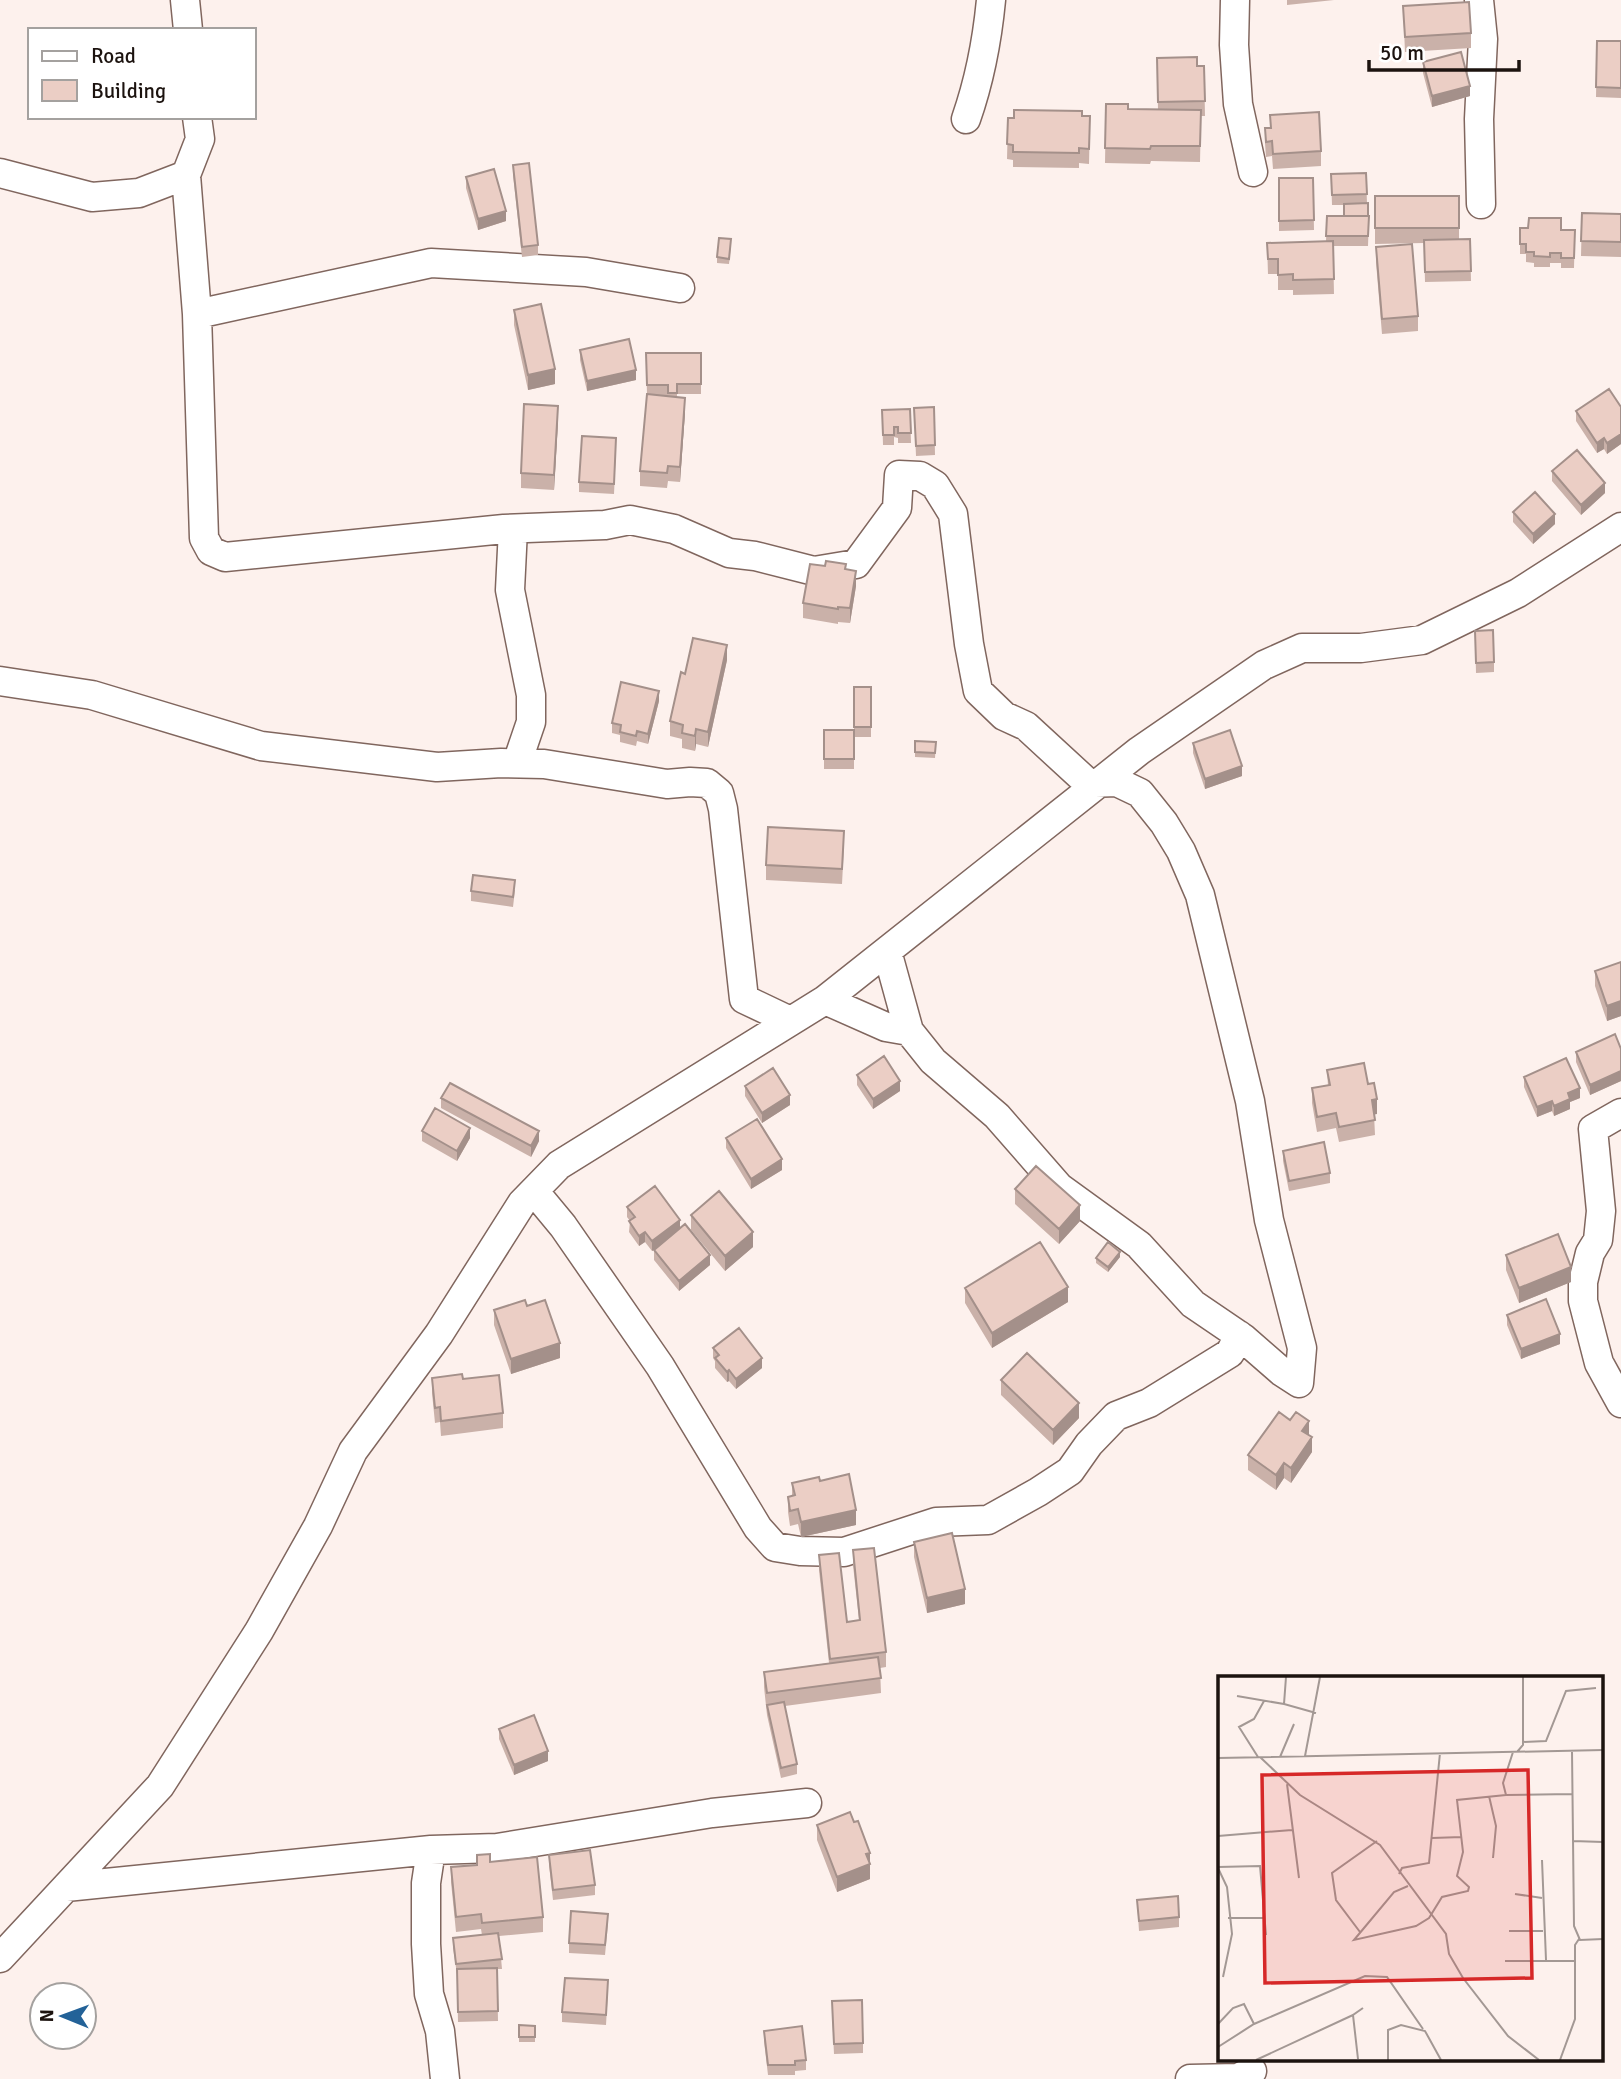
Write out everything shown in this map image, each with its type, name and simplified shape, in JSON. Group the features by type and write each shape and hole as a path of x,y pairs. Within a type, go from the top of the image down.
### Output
{"street":[{"path":"185,0 188,28"},
{"path":"966,119 987,42 991,0"},
{"path":"1235,0 1234,45 1238,104 1253,172"},
{"path":"1479,0 1483,39 1479,119 1480,204"},
{"path":"197,119 200,139 186,175 197,313 204,538 211,551 225,557 513,529 606,525 630,520 674,529 729,553 755,556 814,571 856,564 897,508 899,475 920,476 935,485 953,514 969,644 978,691 1004,716 1026,726 1088,783 1117,782 1140,793 1164,823 1181,851 1200,895 1250,1101 1269,1220 1302,1348 1299,1382 1282,1372 1239,1335 1193,1304 1139,1245 1059,1187 997,1116 933,1061 909,1031 887,951"},
{"path":"0,173 92,197 139,193 186,175"},
{"path":"197,313 431,263 586,272 680,288"},
{"path":"0,1958 160,1786 259,1631 318,1526 353,1451 439,1334 522,1203 559,1165 825,1000 1139,751 1264,665 1303,648 1361,648 1422,640 1518,593 1621,527"},
{"path":"513,529 510,590 531,695 531,722 517,763"},
{"path":"0,681 92,695 261,746 437,767 544,764 667,784 707,783 719,793 723,809 744,999 743,1051"},
{"path":"744,999 790,1021"},
{"path":"825,1000 886,1027 909,1031"},
{"path":"1621,1113 1593,1129 1601,1211 1598,1241 1590,1253 1583,1282 1583,1301 1599,1363 1621,1404"},
{"path":"534,1191 603,1282 660,1366 758,1528 775,1546 800,1551 844,1552 936,1522 988,1520 1070,1471 1089,1444 1116,1416 1160,1397 1230,1353 1239,1335"},
{"path":"66,1887 431,1850 497,1848 712,1813 807,1803"},
{"path":"431,1850 426,1883 429,1994 440,2031 445,2079"},
{"path":"1189,2079 1238,2078 1252,2071"}],"building":[{"path":"1469,2 1471,33 1405,37 1403,6"},
{"path":"1597,41 1621,41 1621,88 1596,87"},
{"path":"1461,52 1470,86 1432,96 1423,62"},
{"path":"1197,57 1197,66 1204,66 1205,101 1158,102 1157,58"},
{"path":"1106,104 1128,104 1128,109 1201,110 1200,146 1105,148"},
{"path":"1014,110 1082,111 1082,116 1090,116 1089,149 1079,148 1079,153 1013,152 1013,145 1007,144 1008,118 1014,118"},
{"path":"1319,112 1321,151 1273,154 1272,141 1266,142 1265,128 1271,128 1270,115"},
{"path":"529,163 538,245 522,247 513,165"},
{"path":"494,169 506,211 478,219 466,177"},
{"path":"1366,173 1367,194 1332,195 1331,174"},
{"path":"1279,178 1313,178 1314,220 1279,221"},
{"path":"1375,196 1459,196 1459,228 1375,228"},
{"path":"1368,203 1368,216 1344,216 1344,204"},
{"path":"1582,213 1621,214 1621,242 1581,241"},
{"path":"1327,216 1369,216 1368,236 1326,236"},
{"path":"1529,218 1561,218 1561,230 1575,230 1574,258 1561,258 1561,253 1550,253 1550,257 1534,256 1534,252 1526,252 1526,244 1520,244 1520,228 1528,228"},
{"path":"719,238 731,239 729,259 717,257"},
{"path":"1470,239 1471,271 1425,272 1424,240"},
{"path":"1333,241 1334,279 1293,280 1293,274 1278,275 1278,259 1268,259 1267,243"},
{"path":"1412,244 1418,316 1382,319 1376,247"},
{"path":"541,304 555,369 528,375 514,310"},
{"path":"629,339 636,370 587,381 580,350"},
{"path":"646,353 701,353 701,384 677,384 677,393 668,393 668,385 647,385"},
{"path":"1609,389 1621,407 1621,434 1607,443 1604,438 1597,443 1576,411"},
{"path":"647,394 685,398 680,467 668,466 667,473 640,471"},
{"path":"524,404 558,406 554,475 521,473"},
{"path":"934,407 935,445 916,446 914,408"},
{"path":"910,409 911,433 898,433 898,427 894,427 894,435 883,435 882,410"},
{"path":"582,436 616,438 614,484 579,482"},
{"path":"1577,450 1605,483 1581,505 1552,471"},
{"path":"1535,492 1555,514 1533,534 1513,512"},
{"path":"826,561 846,564 845,569 856,571 850,608 838,609 803,603 810,564 825,566"},
{"path":"1493,630 1494,662 1476,663 1475,631"},
{"path":"693,638 727,645 708,732 696,729 695,736 682,733 683,725 670,721 681,672 685,674"},
{"path":"621,682 659,691 648,734 637,731 636,736 620,732 621,725 612,723"},
{"path":"854,687 871,687 871,727 854,727"},
{"path":"824,730 854,730 854,759 824,759"},
{"path":"1230,730 1242,766 1205,779 1193,743"},
{"path":"915,741 936,742 935,753 915,752"},
{"path":"768,827 844,831 842,869 766,865"},
{"path":"473,875 515,880 513,897 471,891"},
{"path":"1621,962 1621,1001 1607,1006 1595,971"},
{"path":"1615,1034 1621,1049 1621,1071 1590,1085 1576,1052"},
{"path":"884,1056 900,1081 873,1099 857,1075"},
{"path":"1566,1058 1580,1088 1568,1093 1570,1099 1554,1106 1552,1101 1537,1107 1524,1077"},
{"path":"1364,1063 1368,1084 1374,1083 1377,1099 1372,1100 1375,1120 1339,1127 1336,1113 1317,1117 1312,1088 1330,1085 1327,1070"},
{"path":"773,1068 790,1095 762,1113 745,1086"},
{"path":"450,1083 539,1131 531,1146 441,1098"},
{"path":"435,1108 470,1128 457,1151 422,1131"},
{"path":"757,1119 782,1159 751,1179 726,1138"},
{"path":"1324,1142 1330,1173 1289,1181 1283,1151"},
{"path":"1036,1166 1080,1205 1059,1229 1015,1189"},
{"path":"655,1186 680,1220 652,1241 645,1232 639,1236 629,1221 635,1217 627,1207"},
{"path":"719,1191 753,1232 725,1256 691,1215"},
{"path":"685,1224 710,1255 679,1281 654,1250"},
{"path":"1558,1234 1571,1267 1519,1288 1506,1255"},
{"path":"1040,1242 1068,1287 992,1333 965,1288"},
{"path":"1108,1242 1120,1252 1108,1267 1096,1258"},
{"path":"1546,1299 1560,1334 1521,1349 1507,1315"},
{"path":"525,1300 527,1306 545,1300 560,1343 511,1359 494,1310"},
{"path":"739,1328 762,1358 736,1379 715,1358 719,1355 713,1348"},
{"path":"1027,1353 1079,1403 1053,1430 1001,1380"},
{"path":"462,1374 463,1379 499,1375 503,1413 441,1421 440,1407 435,1408 432,1378"},
{"path":"1279,1412 1290,1420 1296,1412 1309,1421 1302,1431 1312,1437 1291,1468 1284,1463 1276,1475 1248,1455"},
{"path":"849,1474 856,1510 801,1522 798,1509 790,1511 788,1497 795,1495 792,1483 819,1477 820,1481"},
{"path":"952,1533 965,1589 927,1598 914,1542"},
{"path":"874,1548 886,1652 830,1659 819,1555 839,1553 847,1622 860,1620 853,1550"},
{"path":"878,1657 881,1678 767,1693 764,1672"},
{"path":"784,1702 797,1764 781,1768 767,1705"},
{"path":"534,1715 548,1751 514,1765 499,1729"},
{"path":"850,1812 854,1822 858,1821 870,1853 866,1854 870,1864 837,1877 817,1825"},
{"path":"590,1850 595,1885 553,1890 549,1855"},
{"path":"490,1854 490,1862 537,1857 543,1917 482,1923 481,1914 456,1917 451,1867 477,1865 477,1855"},
{"path":"1178,1896 1179,1917 1139,1921 1137,1900"},
{"path":"571,1911 608,1914 605,1945 569,1943"},
{"path":"498,1933 502,1959 456,1964 453,1938"},
{"path":"497,1968 498,2011 458,2012 457,1969"},
{"path":"565,1978 608,1980 606,2015 562,2012"},
{"path":"862,2000 863,2043 834,2044 832,2001"},
{"path":"519,2025 535,2026 535,2037 519,2037"},
{"path":"802,2026 806,2060 795,2061 795,2065 768,2065 764,2031"}]}
